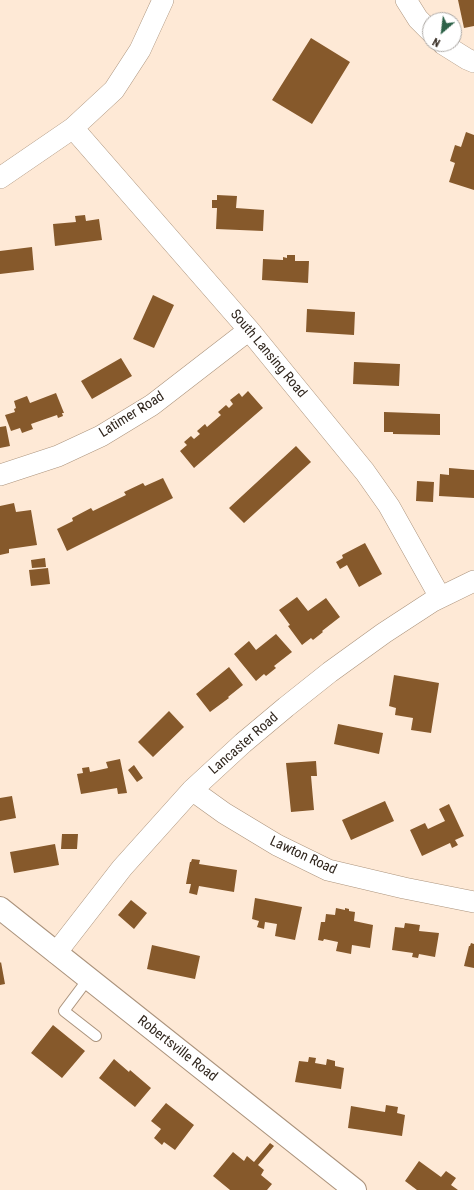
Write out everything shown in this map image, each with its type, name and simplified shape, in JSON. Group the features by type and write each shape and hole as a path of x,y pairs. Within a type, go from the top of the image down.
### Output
{"street":[{"path":"0,178 73,128 114,90 140,50 163,0"},
{"path":"406,0 422,23"},
{"path":"456,52 474,62"},
{"name":"South Lansing Road","path":"73,128 249,330 365,472 389,506 440,597"},
{"name":"Latimer Road","path":"0,475 58,456 101,436 152,405 249,330"},
{"name":"Lancaster Road","path":"56,953 122,868 192,790 243,743 311,687 384,633 440,597 474,581"},
{"name":"Lawton Road","path":"192,790 224,813 277,845 328,870 404,888 474,902"},
{"name":"Robertsville Road","path":"0,908 353,1189"}],"lane":[{"path":"88,979 64,1011 96,1036"}],"building":[{"path":"458,0 474,0 474,26 464,28 462,12 461,12"},
{"path":"311,38 350,62 312,124 272,100"},
{"path":"466,132 474,135 474,190 449,182 455,163 450,161 455,145 461,147"},
{"path":"217,195 237,196 236,208 264,210 263,231 216,229 217,208 212,208 212,200 217,200"},
{"path":"85,215 86,221 99,219 102,240 55,246 53,224 76,222 75,216"},
{"path":"32,247 34,270 0,274 0,251"},
{"path":"287,255 295,255 295,261 309,261 308,283 262,280 263,259 283,260 283,257 287,258"},
{"path":"153,295 174,305 154,348 133,339"},
{"path":"307,309 355,312 354,335 306,332"},
{"path":"121,358 132,376 92,399 81,381"},
{"path":"354,362 400,364 399,386 353,384"},
{"path":"248,391 263,408 194,468 180,451 187,445 184,442 191,436 194,439 200,434 197,431 205,424 207,427 221,415 218,412 226,405 229,408 233,404 230,400 239,393 242,397"},
{"path":"56,393 64,413 62,413 63,416 58,418 57,415 31,424 33,429 22,433 20,428 11,431 5,415 15,412 14,409 16,408 14,401 27,396 30,403"},
{"path":"384,412 440,414 440,435 393,434 393,432 384,432"},
{"path":"6,426 10,446 0,448 0,427"},
{"path":"296,446 311,462 244,523 229,508"},
{"path":"449,468 474,470 474,498 439,496 440,474 449,475"},
{"path":"163,478 173,498 67,551 57,529 73,521 72,518 91,508 93,511 126,495 124,492 143,483 145,486"},
{"path":"417,481 434,482 433,502 416,501"},
{"path":"14,503 16,512 31,510 37,545 9,549 9,553 0,555 0,506"},
{"path":"365,543 382,574 359,587 347,565 340,569 336,562 343,558 342,555"},
{"path":"45,558 46,567 32,568 31,560"},
{"path":"48,568 50,584 31,586 29,570"},
{"path":"297,597 308,611 326,598 340,617 313,640 311,638 302,645 288,626 290,625 279,610"},
{"path":"276,634 292,652 274,666 276,668 266,676 264,674 256,681 234,654 249,641 256,650"},
{"path":"229,667 243,685 210,712 196,694"},
{"path":"394,675 439,683 431,733 411,730 413,718 395,715 396,708 389,706"},
{"path":"169,711 184,727 153,757 138,742"},
{"path":"338,724 383,733 379,754 334,744"},
{"path":"120,759 127,793 118,794 117,788 81,794 77,774 83,773 82,768 89,767 90,772 108,768 106,762"},
{"path":"316,761 317,776 311,776 314,810 291,812 286,763"},
{"path":"134,765 143,778 137,782 128,770"},
{"path":"12,796 16,818 0,821 0,798"},
{"path":"385,801 394,821 351,840 342,820"},
{"path":"449,804 464,836 455,840 458,845 452,848 450,843 422,856 410,830 425,823 428,829 445,821 439,809"},
{"path":"62,834 78,834 77,849 61,849"},
{"path":"55,844 59,865 14,873 10,852"},
{"path":"192,859 200,860 199,864 237,870 234,892 199,886 197,895 189,893 191,884 186,884 190,862"},
{"path":"255,898 302,907 295,940 275,936 277,924 265,922 264,929 257,927 259,921 252,919"},
{"path":"131,900 147,913 134,929 118,915"},
{"path":"336,908 345,910 345,908 349,909 349,911 355,912 354,921 373,925 370,948 352,945 351,954 336,951 338,942 324,939 323,941 318,940 321,922 325,922 326,914 335,915"},
{"path":"405,923 420,925 419,931 439,933 435,957 419,954 418,958 412,957 413,953 392,950 395,927 404,928"},
{"path":"471,943 474,944 474,968 464,966"},
{"path":"152,945 200,956 195,979 147,969"},
{"path":"1,962 5,984 0,985 0,963"},
{"path":"53,1025 85,1051 62,1078 31,1053"},
{"path":"309,1057 316,1058 315,1063 326,1065 327,1059 335,1061 335,1066 344,1068 341,1089 295,1082 299,1061 308,1062"},
{"path":"114,1059 129,1072 130,1070 151,1088 135,1107 99,1078"},
{"path":"166,1103 194,1125 175,1150 164,1142 162,1145 154,1138 161,1129 151,1121"},
{"path":"386,1105 398,1107 397,1113 405,1115 402,1136 348,1128 351,1106 385,1112"},
{"path":"270,1143 274,1146 258,1165 264,1170 261,1175 272,1184 267,1190 230,1190 213,1176 233,1152 244,1161 247,1156 254,1162"},
{"path":"419,1161 441,1177 446,1171 456,1178 451,1185 458,1190 417,1190 405,1181"}]}
